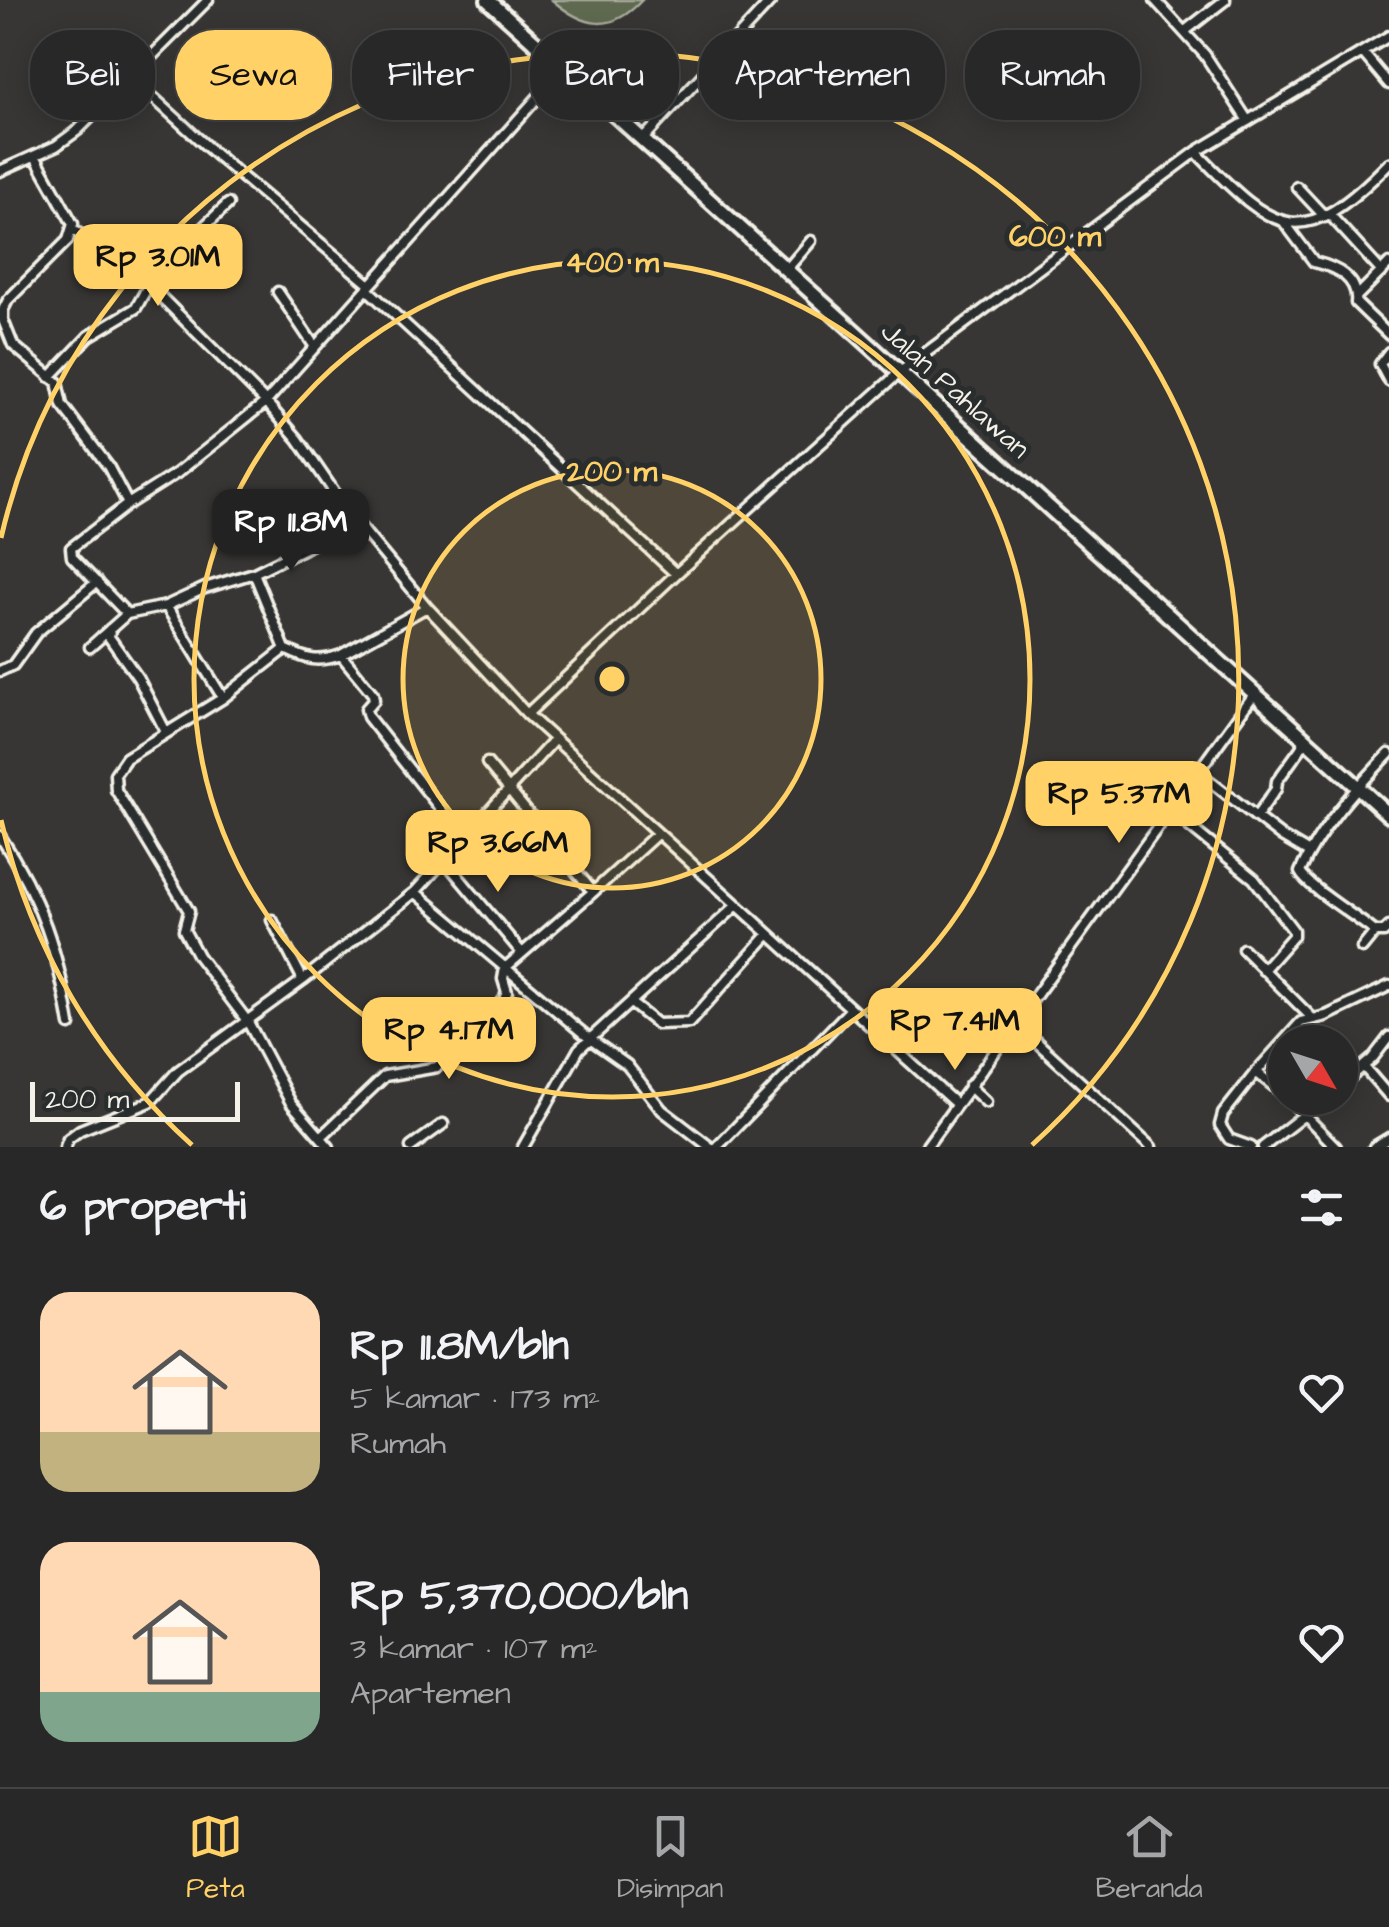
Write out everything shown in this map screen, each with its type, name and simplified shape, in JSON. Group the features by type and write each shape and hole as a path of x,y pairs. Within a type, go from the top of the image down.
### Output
{"main road":[{"name":"Jalan Pahlawan","path":"488,0 530,38"},
{"name":"Jalan Pahlawan","path":"622,120 1389,816"}],"street":[{"path":"155,54 208,0"},
{"path":"643,139 772,0"},
{"path":"1154,0 1205,54 1248,120"},
{"path":"1163,8 1172,0"},
{"path":"1184,31 1225,0"},
{"path":"527,714 900,372 1196,152 1389,36"},
{"path":"1363,53 1389,84"},
{"path":"155,99 368,287 676,574"},
{"path":"126,614 72,556 71,548 177,473 266,402 530,106"},
{"path":"0,170 36,156 88,120"},
{"path":"1196,152 1253,207 1284,222 1299,223 1327,216 1353,200 1389,163"},
{"path":"36,156 74,224 73,230 3,310 13,346 60,387 62,405 108,466 128,504"},
{"path":"1297,187 1382,272"},
{"path":"50,377 89,336 136,308 163,258 187,244 228,204"},
{"path":"1284,222 1314,262 1338,270 1356,288 1359,307 1389,335"},
{"path":"73,230 127,262 266,402 427,608 527,714 956,1104"},
{"path":"786,269 811,241"},
{"path":"1357,296 1389,264"},
{"path":"278,292 315,347"},
{"path":"1389,352 1380,364 1389,382"},
{"path":"90,647 126,614 166,606 205,588 254,573 356,522"},
{"path":"254,573 286,649 310,661 326,661 341,655 427,608"},
{"path":"0,670 13,665 36,633 97,582"},
{"path":"166,606 223,698"},
{"path":"110,629 109,637 138,678 166,732"},
{"path":"286,649 223,698 126,758 115,774 116,790 189,911 184,930 198,956 248,1022 292,1103 329,1147"},
{"path":"341,655 372,694 374,700 366,709 368,718 465,840"},
{"path":"926,1147 1255,692"},
{"path":"65,1147 68,1139 80,1130 150,1102 178,1071 248,1022 415,892 554,740"},
{"path":"1256,817 1276,789 1278,778 1306,741"},
{"path":"1362,948 1384,932 1302,878 1301,870 1357,788 1389,754"},
{"path":"487,764 593,892"},
{"path":"1198,772 1309,853"},
{"path":"1169,810 1254,879 1293,930 1263,970"},
{"path":"320,1137 386,1076 432,1069 445,1060 504,1000 508,992 503,979 505,968 657,834"},
{"path":"0,836 38,902 60,965 70,1025"},
{"path":"446,862 522,952"},
{"path":"415,892 590,1039 627,1065 662,1110 713,1147 850,1010"},
{"path":"523,1147 567,1066 590,1039 736,906"},
{"path":"272,920 303,980"},
{"path":"632,1004 657,1024 690,1022 768,936"},
{"path":"1242,950 1312,1017"},
{"path":"1251,1147 1228,1144 1220,1120 1256,1072 1296,1026 1389,986"},
{"path":"1016,1023 1151,1147"},
{"path":"1358,1071 1387,1044"},
{"path":"1364,1066 1389,1096"},
{"path":"1256,1072 1268,1081"},
{"path":"969,1086 986,1102"},
{"path":"1263,1147 1304,1115"},
{"path":"1306,1115 1336,1147"},
{"path":"411,1147 443,1124"},
{"path":"1374,1147 1388,1140"}],"green space":[{"path":"552,0 642,0 619,18 597,23 575,16"}]}
